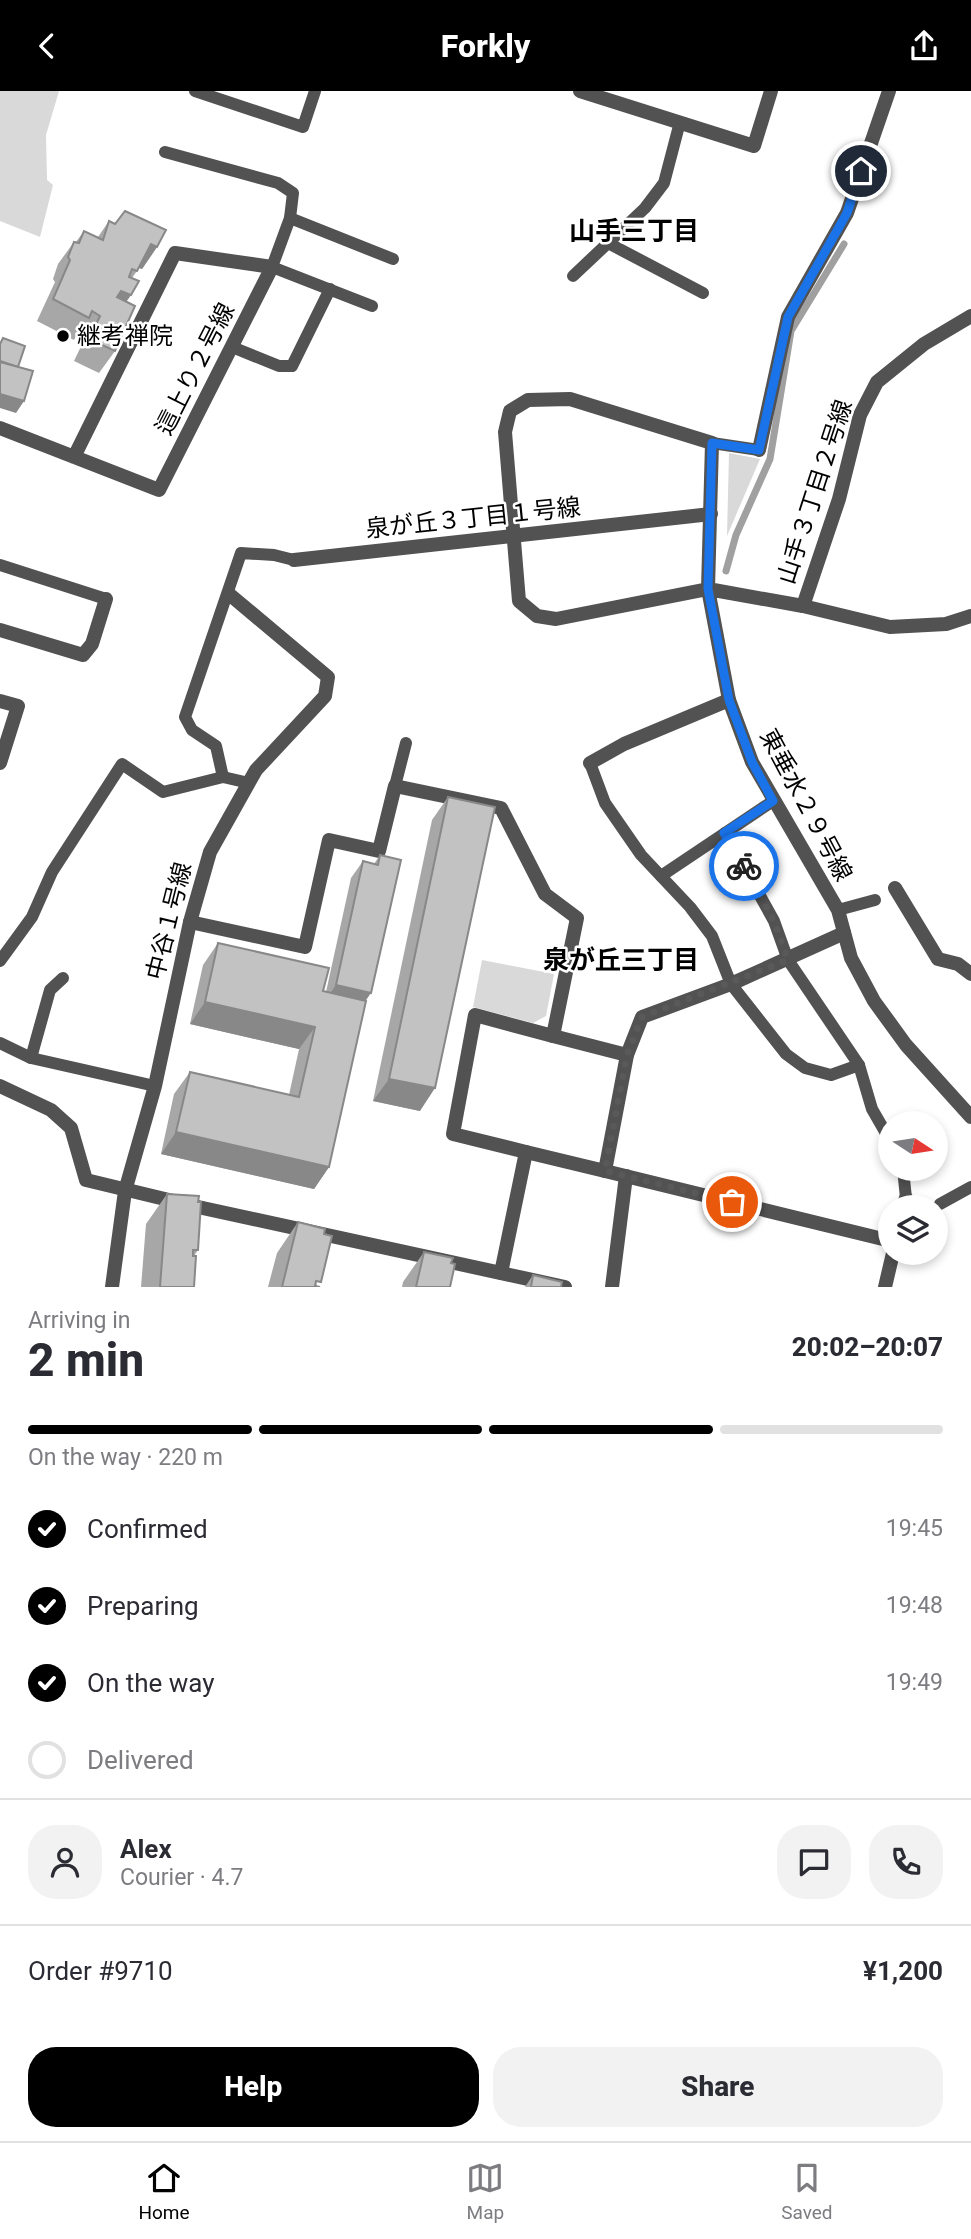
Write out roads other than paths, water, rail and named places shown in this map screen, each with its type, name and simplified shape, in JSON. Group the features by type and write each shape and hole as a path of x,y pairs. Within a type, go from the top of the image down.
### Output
{"street":[{"path":"580,91 754,146 771,91"},
{"path":"759,450 788,317 847,213 889,91"},
{"path":"0,428 74,457 175,253 272,267"},
{"name":"這上り２号線","path":"74,457 159,490 272,267"},
{"name":"山手３丁目２号線","path":"803,606 839,499 860,415 877,382 924,344 971,316"},
{"path":"712,443 570,400 528,400 510,411 505,432 519,601 537,616 556,619 708,589 803,606 890,627 946,624 971,616"},
{"name":"東垂水２９号線","path":"712,443 708,589 729,700 752,762 838,910 851,958 874,1001 906,1045 971,1117"},
{"name":"泉が丘３丁目１号線","path":"294,560 710,514"},
{"name":"中谷１号線","path":"112,1287 125,1191 155,1086 190,922 210,852 256,769 325,696 328,677 229,594"},
{"path":"0,630 83,655 92,644 106,599"},
{"path":"590,762 624,744 729,700"},
{"path":"0,701 18,706 0,763"},
{"path":"190,922 306,947 329,840 379,851 395,786 501,808 545,894 577,918 552,1036"},
{"path":"895,888 938,959 958,964 971,974"},
{"path":"605,1171 627,1055 642,1017 731,984 844,933"},
{"path":"627,1055 475,1015 453,1134 878,1238"},
{"path":"0,1086 51,1110 71,1128 86,1179 125,1191 565,1287"},
{"path":"501,1273 526,1152"},
{"path":"612,1287 626,1176"},
{"path":"885,1287 890,1265"}],"lane":[{"path":"195,91 303,127 315,91"},
{"path":"573,276 645,208 664,183 680,123"},
{"path":"165,152 278,183 293,193 290,218 272,267 372,306"},
{"path":"290,218 393,259"},
{"path":"608,243 703,293"},
{"path":"232,347 279,366 292,366 330,289"},
{"path":"712,443 759,450"},
{"name":"泉が丘３丁目１号線","path":"229,594 241,553 274,555 294,560"},
{"path":"0,565 106,599"},
{"path":"223,777 216,746 192,730 185,717 229,594"},
{"path":"395,786 406,743"},
{"path":"590,762 605,803 641,855 712,936 731,984 786,1054 805,1068 831,1075 859,1065"},
{"path":"0,961 32,917 52,872 122,764 163,792 223,777 249,783"},
{"path":"661,876 773,801"},
{"path":"724,833 774,921 788,960 859,1065 872,1109 878,1119"},
{"path":"838,910 875,900"},
{"path":"31,1058 50,990 63,978"},
{"path":"0,1043 31,1058 155,1086"},
{"path":"948,1200 971,1187"}],"waterway":[{"path":"726,571 736,535 770,459 791,331 844,244"}],"place":[{"name":"継考禅院","path":"63,336"}],"district":[{"name":"山手三丁目","path":"634,231"},
{"name":"泉が丘三丁目","path":"621,960"}]}
